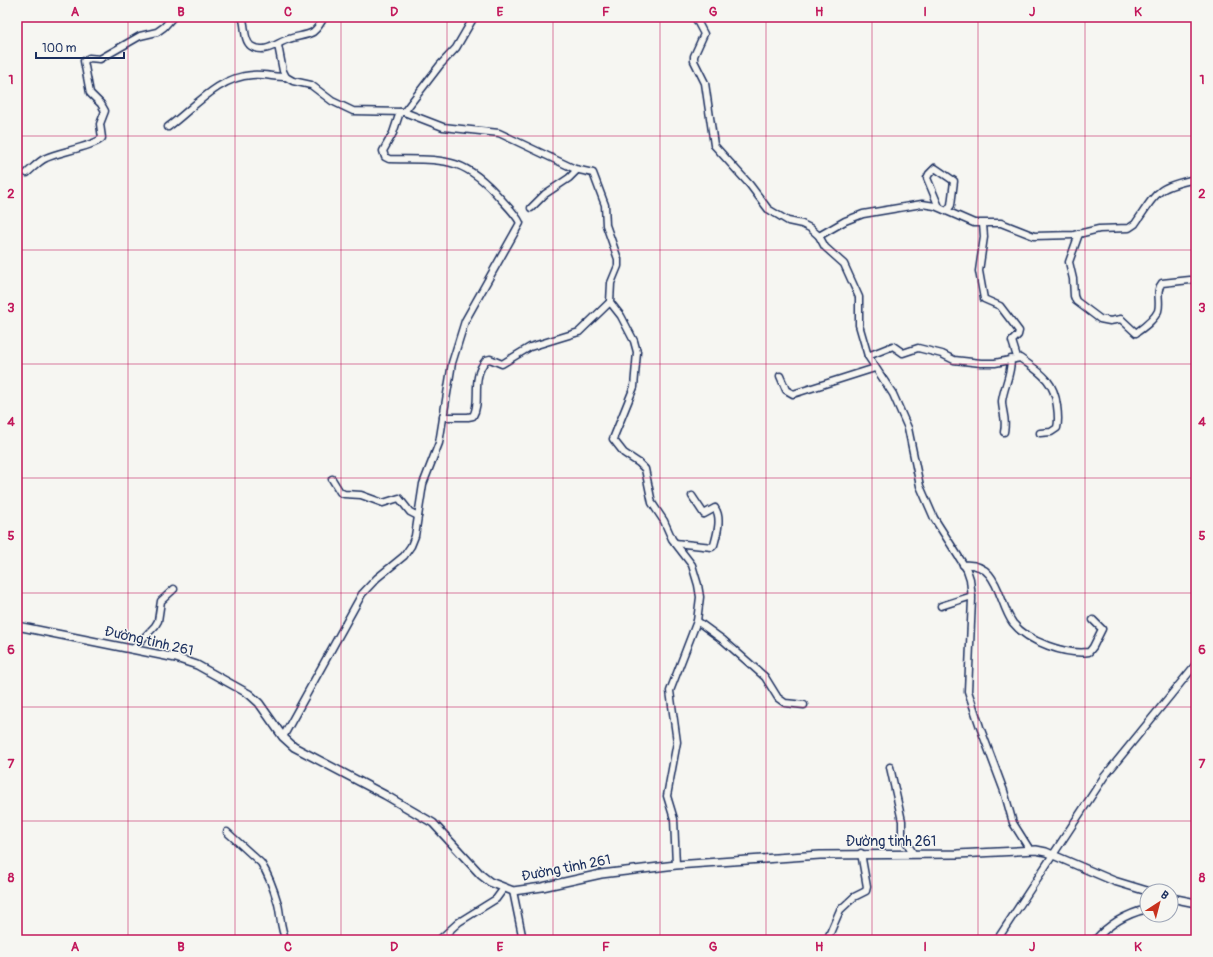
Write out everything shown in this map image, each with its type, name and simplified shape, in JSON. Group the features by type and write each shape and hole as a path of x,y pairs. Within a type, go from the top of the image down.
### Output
{"main road":[{"name":"Đường tỉnh 261","path":"17,626 183,660 223,678 254,698 283,737 300,751 359,781 433,823 477,871 490,882 513,891 542,887 601,874 676,865 861,853 958,854 1030,850 1041,851 1054,855 1114,881 1139,889"},
{"path":"1179,899 1196,903"}],"street":[{"path":"27,173 46,158 68,150 96,143 102,138 100,124 105,111 101,104 90,93 84,61 89,58 100,59 140,36 157,32 173,17"},
{"path":"242,17 250,45 259,48 278,45 288,39 312,33 317,29 324,17"},
{"path":"283,737 362,594 377,578 404,556 411,546 422,492 439,443 452,363 465,321 520,222 487,183 473,172 444,160 389,159 385,157 383,151 402,112 440,64 456,48 474,17"},
{"path":"695,17 704,34 694,56 694,61 705,83 714,145 750,185 768,209 788,221 807,226 818,236 825,246 844,264 859,297 860,326 868,356 893,394 908,428 920,486 934,518 970,579 972,596 968,692 1004,791 1013,823 1030,850"},
{"path":"278,45 283,71 286,77"},
{"path":"168,127 213,90 233,80 252,74 286,77 293,81 311,85 332,101 353,111 402,112 443,127 499,133 577,170 592,171 605,205 606,225 619,262 611,283 610,302 621,316 634,342 637,352 634,387 614,439 624,453 645,469 652,503 664,521 675,544 687,556 696,574 700,597 697,621 670,690 677,742 667,796 674,819 676,865"},
{"path":"939,207 927,178 936,168 954,181 951,205 947,211"},
{"path":"531,208 545,194 569,178 577,170"},
{"path":"818,236 845,221 863,214 922,204 939,207 974,223 1001,223 1034,236 1079,234 1098,229 1132,227 1159,191 1172,184 1196,179"},
{"path":"983,224 984,237 979,271 984,299 1000,306 1019,331 1018,335 1012,341 1014,358 1002,403 1006,420 1004,432"},
{"path":"1079,234 1070,257 1074,296 1080,306 1100,319 1110,321 1121,319 1136,334 1157,313 1159,305 1159,287 1162,283 1190,280"},
{"path":"443,417 473,416 475,411 477,378 486,360 502,364 530,347 580,332 610,302"},
{"path":"868,356 893,346 903,353 918,348 942,354 954,360 981,363 995,363 1014,358 1046,378 1052,387 1056,402 1057,428 1051,432 1040,433"},
{"path":"780,376 786,390 793,394 875,368"},
{"path":"332,479 340,492 344,494 361,495 383,503 399,498 410,512 418,516"},
{"path":"675,544 712,547 714,545 719,523 716,509 704,514 692,496"},
{"path":"963,565 975,565 988,574 1000,593 1012,622 1023,633 1043,644 1056,648 1089,652 1093,648 1102,629 1093,620"},
{"path":"133,649 155,626 158,621 161,601 174,589"},
{"path":"941,606 972,596"},
{"path":"697,621 723,640 765,677 778,698 785,703 804,705"},
{"path":"997,940 1104,777 1196,664"},
{"path":"890,767 902,821 902,835 913,853"},
{"path":"227,832 261,863 265,869 277,902 281,928 286,940"},
{"path":"827,940 840,910 854,897 866,891 867,887 861,853"},
{"path":"439,940 459,922 496,899 504,888"},
{"path":"513,891 523,940"},
{"path":"1095,940 1109,927 1128,915 1139,912"},
{"path":"17,935 21,940"}]}
